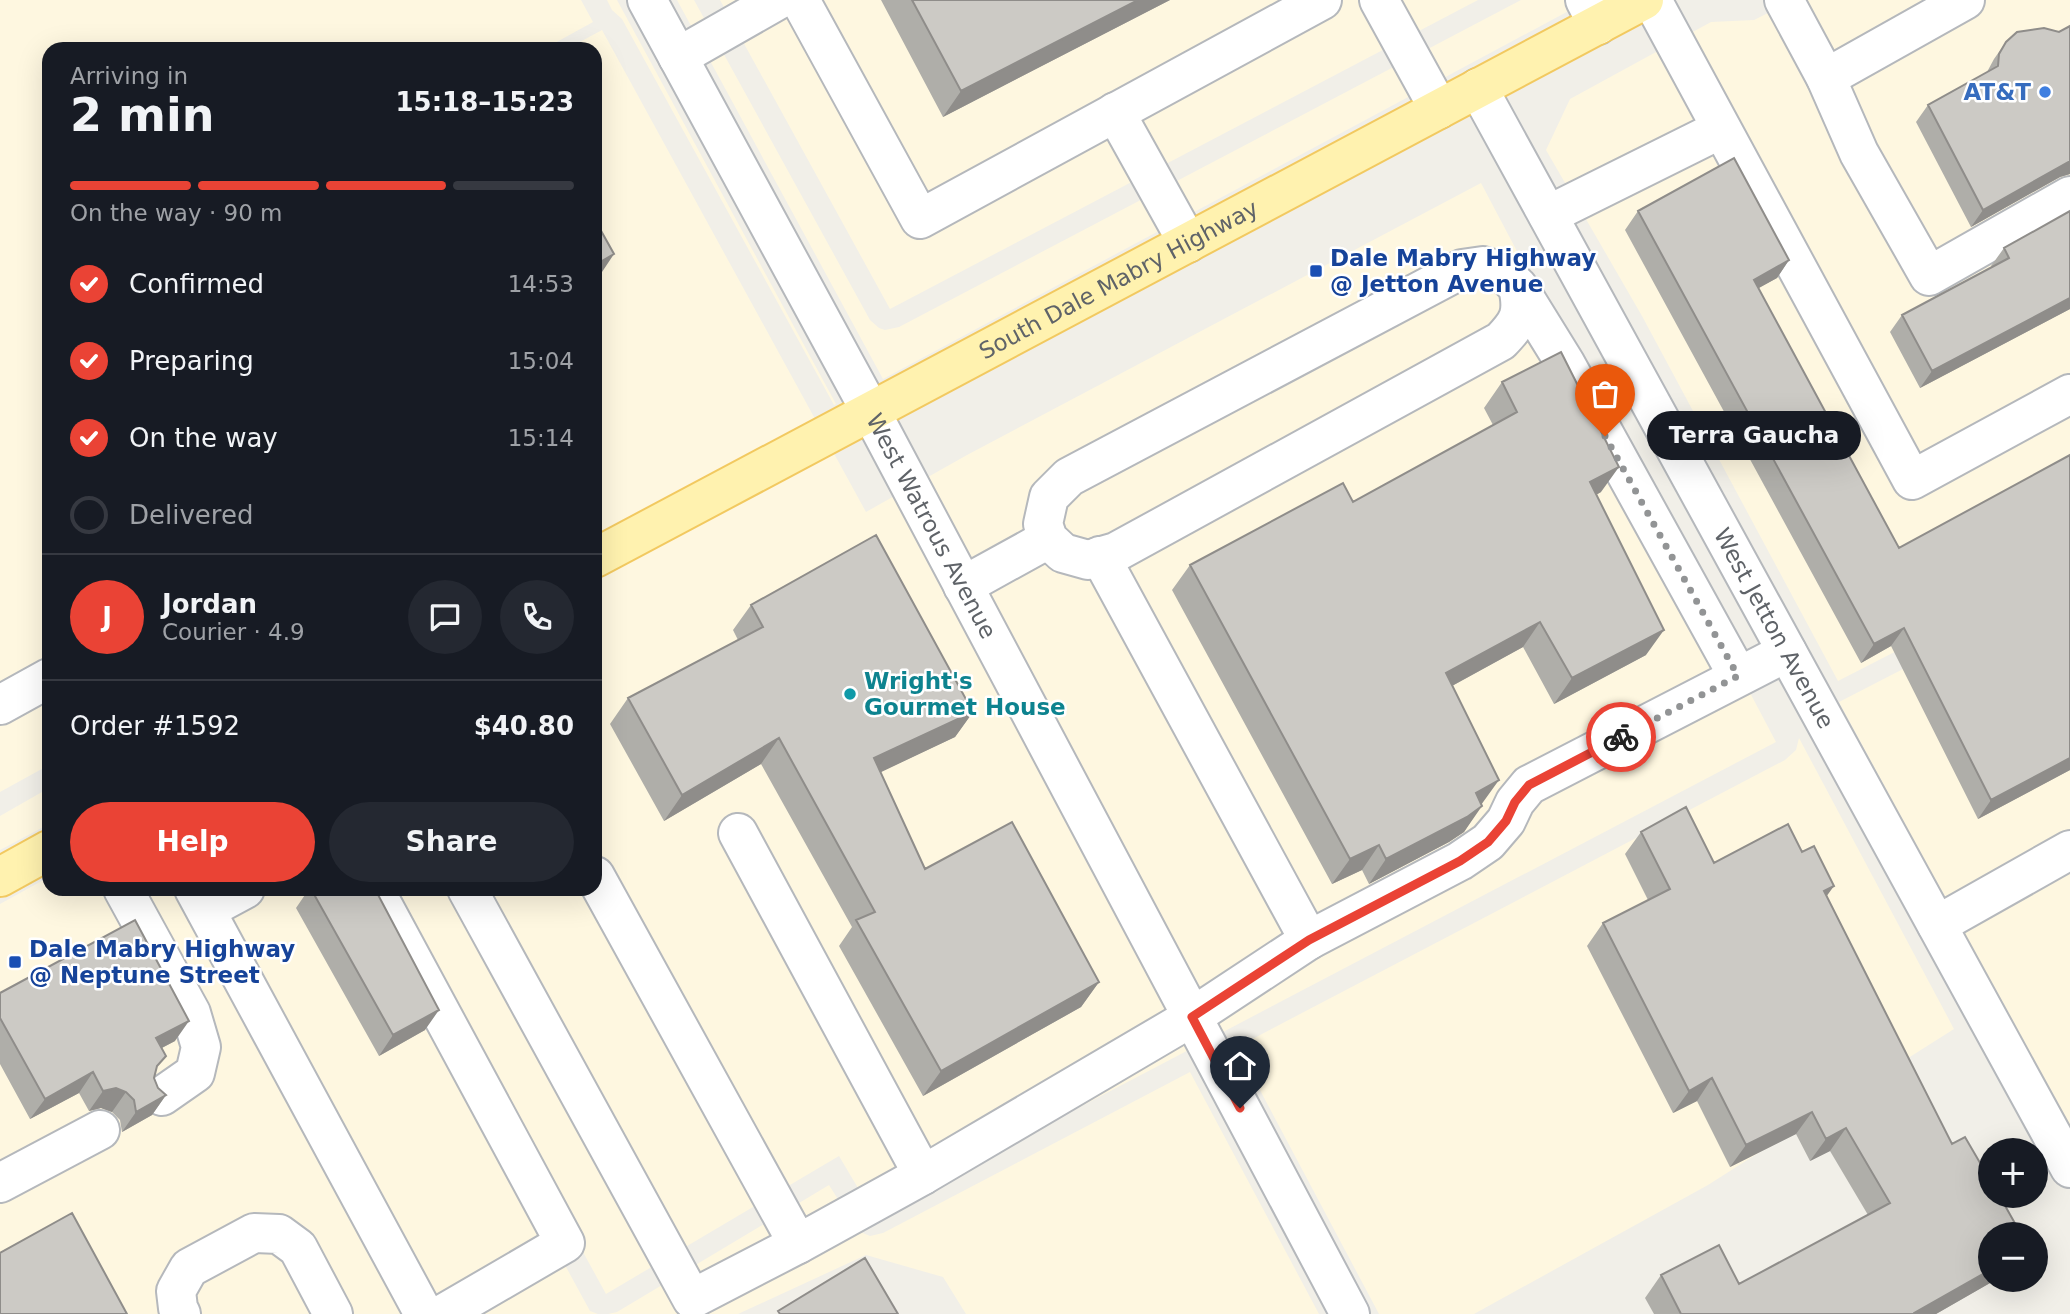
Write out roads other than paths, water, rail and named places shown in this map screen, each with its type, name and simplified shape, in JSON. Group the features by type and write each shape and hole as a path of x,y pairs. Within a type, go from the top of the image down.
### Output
{"main road":[{"name":"South Dale Mabry Highway","path":"602,554 1478,88 1591,12 1644,0"},
{"path":"0,877 42,854"}],"street":[{"name":"West Watrous Avenue","path":"647,0 871,412 1350,1314"},
{"path":"678,57 778,0"},
{"path":"800,0 919,219 1322,0"},
{"path":"1379,0 1439,109"},
{"path":"1652,0 1912,480 2070,394"},
{"path":"1784,0 1826,78 1859,153 1929,276 2070,196"},
{"path":"1826,78 1965,0"},
{"name":"West Jetton Avenue","path":"1478,88 2070,1168"},
{"path":"1115,113 1188,243"},
{"path":"1548,215 1721,128"},
{"path":"1518,287 1573,260"},
{"path":"1518,287 1522,306 1516,325 1500,341 1116,552 1088,560 1063,553 1048,539 1043,524 1049,497 1069,477 1462,269 1483,266 1503,272 1518,287 1565,363 1738,676"},
{"path":"962,586 1048,539"},
{"path":"1100,556 1309,940"},
{"path":"471,896 692,1298 798,1244 923,1175 1192,1017 1309,940 1460,861 1488,842 1506,821 1515,802 1529,785 1787,652"},
{"path":"0,705 42,682"},
{"path":"738,833 923,1175"},
{"path":"1937,925 2070,850"},
{"path":"602,889 798,1244"},
{"path":"127,896 191,1013 201,1047 195,1073 162,1096"},
{"path":"378,896 565,1243 443,1314"},
{"path":"200,900 424,1314"},
{"path":"0,1183 100,1129"},
{"path":"181,1314 176,1291 189,1268 254,1233 279,1234 298,1248 333,1314"}],"place":[{"name":"AT&T","path":"2045,92"},
{"name":"Dale Mabry Highway @ Jetton Avenue","path":"1316,271"},
{"name":"Terra Gaucha","path":"1605,436"},
{"name":"Wright's Gourmet House","path":"850,694"},
{"name":"Dale Mabry Highway @ Neptune Street","path":"15,962"}]}
